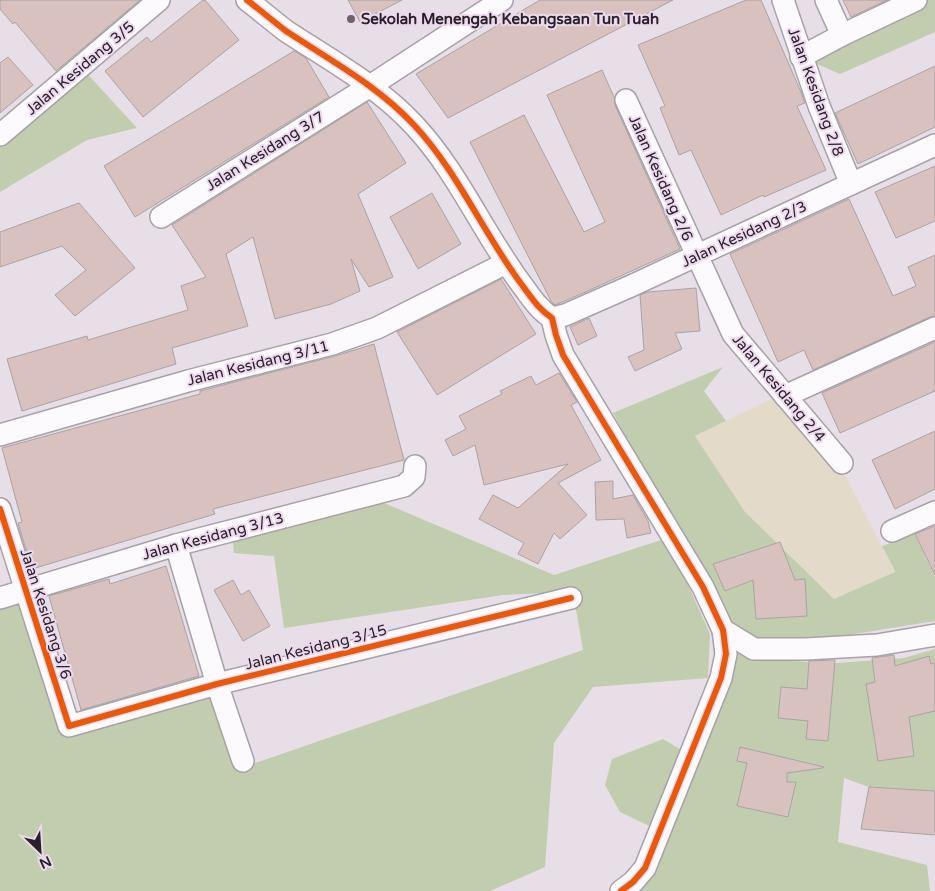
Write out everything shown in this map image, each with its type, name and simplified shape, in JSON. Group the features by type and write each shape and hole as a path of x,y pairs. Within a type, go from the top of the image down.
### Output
{"street":[{"name":"Jalan Kesidang 3/5","path":"0,135 159,0"},
{"path":"248,0 284,29 370,86 395,106 432,145 448,167 506,263 543,312 552,318 563,355 703,587 724,630 726,654 721,678 645,868 633,882 621,891"},
{"name":"Jalan Kesidang 3/7","path":"161,217 370,86 502,0"},
{"name":"Jalan Kesidang 2/8","path":"783,0 819,106 851,184"},
{"path":"826,0 842,35"},
{"path":"801,57 842,35 916,0"},
{"name":"Jalan Kesidang 2/6","path":"626,100 696,256"},
{"name":"Jalan Kesidang 2/3","path":"552,318 565,315 696,256 935,145"},
{"name":"Jalan Kesidang 2/4","path":"696,256 733,334 842,463"},
{"name":"Jalan Kesidang 3/11","path":"0,435 188,381 332,344 377,328 506,263"},
{"path":"785,396 935,328"},
{"name":"Jalan Kesidang 3/13","path":"0,598 176,545 404,486 414,477 415,466"},
{"name":"Jalan Kesidang 3/6","path":"0,509 69,726"},
{"path":"892,531 935,512"},
{"path":"176,545 217,684 243,761"},
{"name":"Jalan Kesidang 3/15","path":"69,726 217,684 571,598"},
{"path":"724,630 754,649 806,649 877,645 935,635"}],"green space":[{"path":"918,0 935,0 935,32 840,74 801,57"},
{"path":"81,67 137,128 87,140 0,192 0,128"},
{"path":"723,367 704,391 726,421 695,436 895,571 882,546 915,534 935,577 935,621 756,650 788,660 824,664 904,658 935,649 935,791 869,787 844,778 838,842 927,865 930,891 620,891 660,831 620,812 605,785 612,759 663,739 690,755 736,638 613,413"},
{"path":"377,500 554,575 667,538 710,634 708,678 593,687 554,743 545,867 490,891 0,891 0,605 17,600 65,730 209,697 238,769 583,650 573,592 503,595 284,628 274,556 234,553 232,532"}],"sand":[{"path":"771,399 846,477 895,572 834,599 745,512 695,436"}],"building":[{"path":"0,0 140,0 56,71 15,22 13,24 0,9"},
{"path":"203,0 239,40 143,117 105,71 147,37 151,42"},
{"path":"348,0 402,0 360,22"},
{"path":"540,0 673,0 448,118 416,74"},
{"path":"746,0 761,0 801,92 805,103 797,106 826,170 764,197 763,195 721,215 691,150 679,155 660,108 665,106 638,45"},
{"path":"843,0 887,0 851,17"},
{"path":"294,51 306,58 329,97 135,217 104,166"},
{"path":"8,57 33,85 0,113 0,63"},
{"path":"935,66 935,127 858,164 835,113"},
{"path":"602,70 614,97 615,105 680,249 555,305 551,301 470,142 524,115 584,232 605,222 547,95"},
{"path":"367,102 406,163 358,194 393,277 369,287 351,259 360,291 331,304 275,319 253,237 226,254 248,326 172,348 176,364 22,411 7,359 87,336 88,340 188,310 181,286 206,277 172,225"},
{"path":"935,166 935,221 896,238 875,192"},
{"path":"432,193 461,244 418,269 390,217"},
{"path":"849,199 893,296 916,286 908,267 935,255 935,316 813,370 804,350 778,362 730,254"},
{"path":"79,203 135,268 75,316 55,295 86,270 62,246 0,267 0,232"},
{"path":"501,279 536,334 437,395 397,332"},
{"path":"696,288 700,331 675,333 682,349 635,371 628,357 644,350 640,295 648,292"},
{"path":"589,318 597,336 578,345 570,327"},
{"path":"935,342 935,391 840,433 822,393"},
{"path":"374,344 404,460 213,509 215,514 32,569 18,523 22,522 2,448 200,394 200,391"},
{"path":"559,373 577,402 571,405 601,460 558,483 587,515 560,539 554,533 538,564 518,554 524,543 479,519 493,495 518,508 568,464 484,485 475,445 453,456 445,440 466,429 459,416 502,394 500,391 531,376 536,385"},
{"path":"935,431 935,489 895,509 872,460"},
{"path":"613,481 613,499 633,495 648,521 651,533 627,538 624,519 596,520 595,482"},
{"path":"935,526 935,575 915,534"},
{"path":"780,542 795,580 805,579 807,616 756,619 753,580 725,591 713,564"},
{"path":"166,566 199,676 81,710 49,596 109,579 110,584"},
{"path":"233,580 241,595 249,590 270,626 243,641 214,590"},
{"path":"894,655 895,666 929,656 931,664 935,663 935,711 909,717 914,756 878,761 866,684 875,682 872,658"},
{"path":"835,660 828,741 806,739 808,721 778,718 781,687 807,689 809,661"},
{"path":"740,747 824,767 787,773 787,782 796,782 788,817 737,806 747,763 737,761"},
{"path":"869,787 935,791 935,835 861,829"}],"cycle path":[{"path":"247,0 286,31 353,74 385,98 430,143 508,265 536,303 552,318 563,355 703,587 723,630 726,654 721,678 645,868 633,882 621,891"},
{"path":"0,509 69,726 217,684 571,598"}],"place":[{"name":"Sekolah Menengah Kebangsaan Tun Tuah","path":"351,19"}]}
